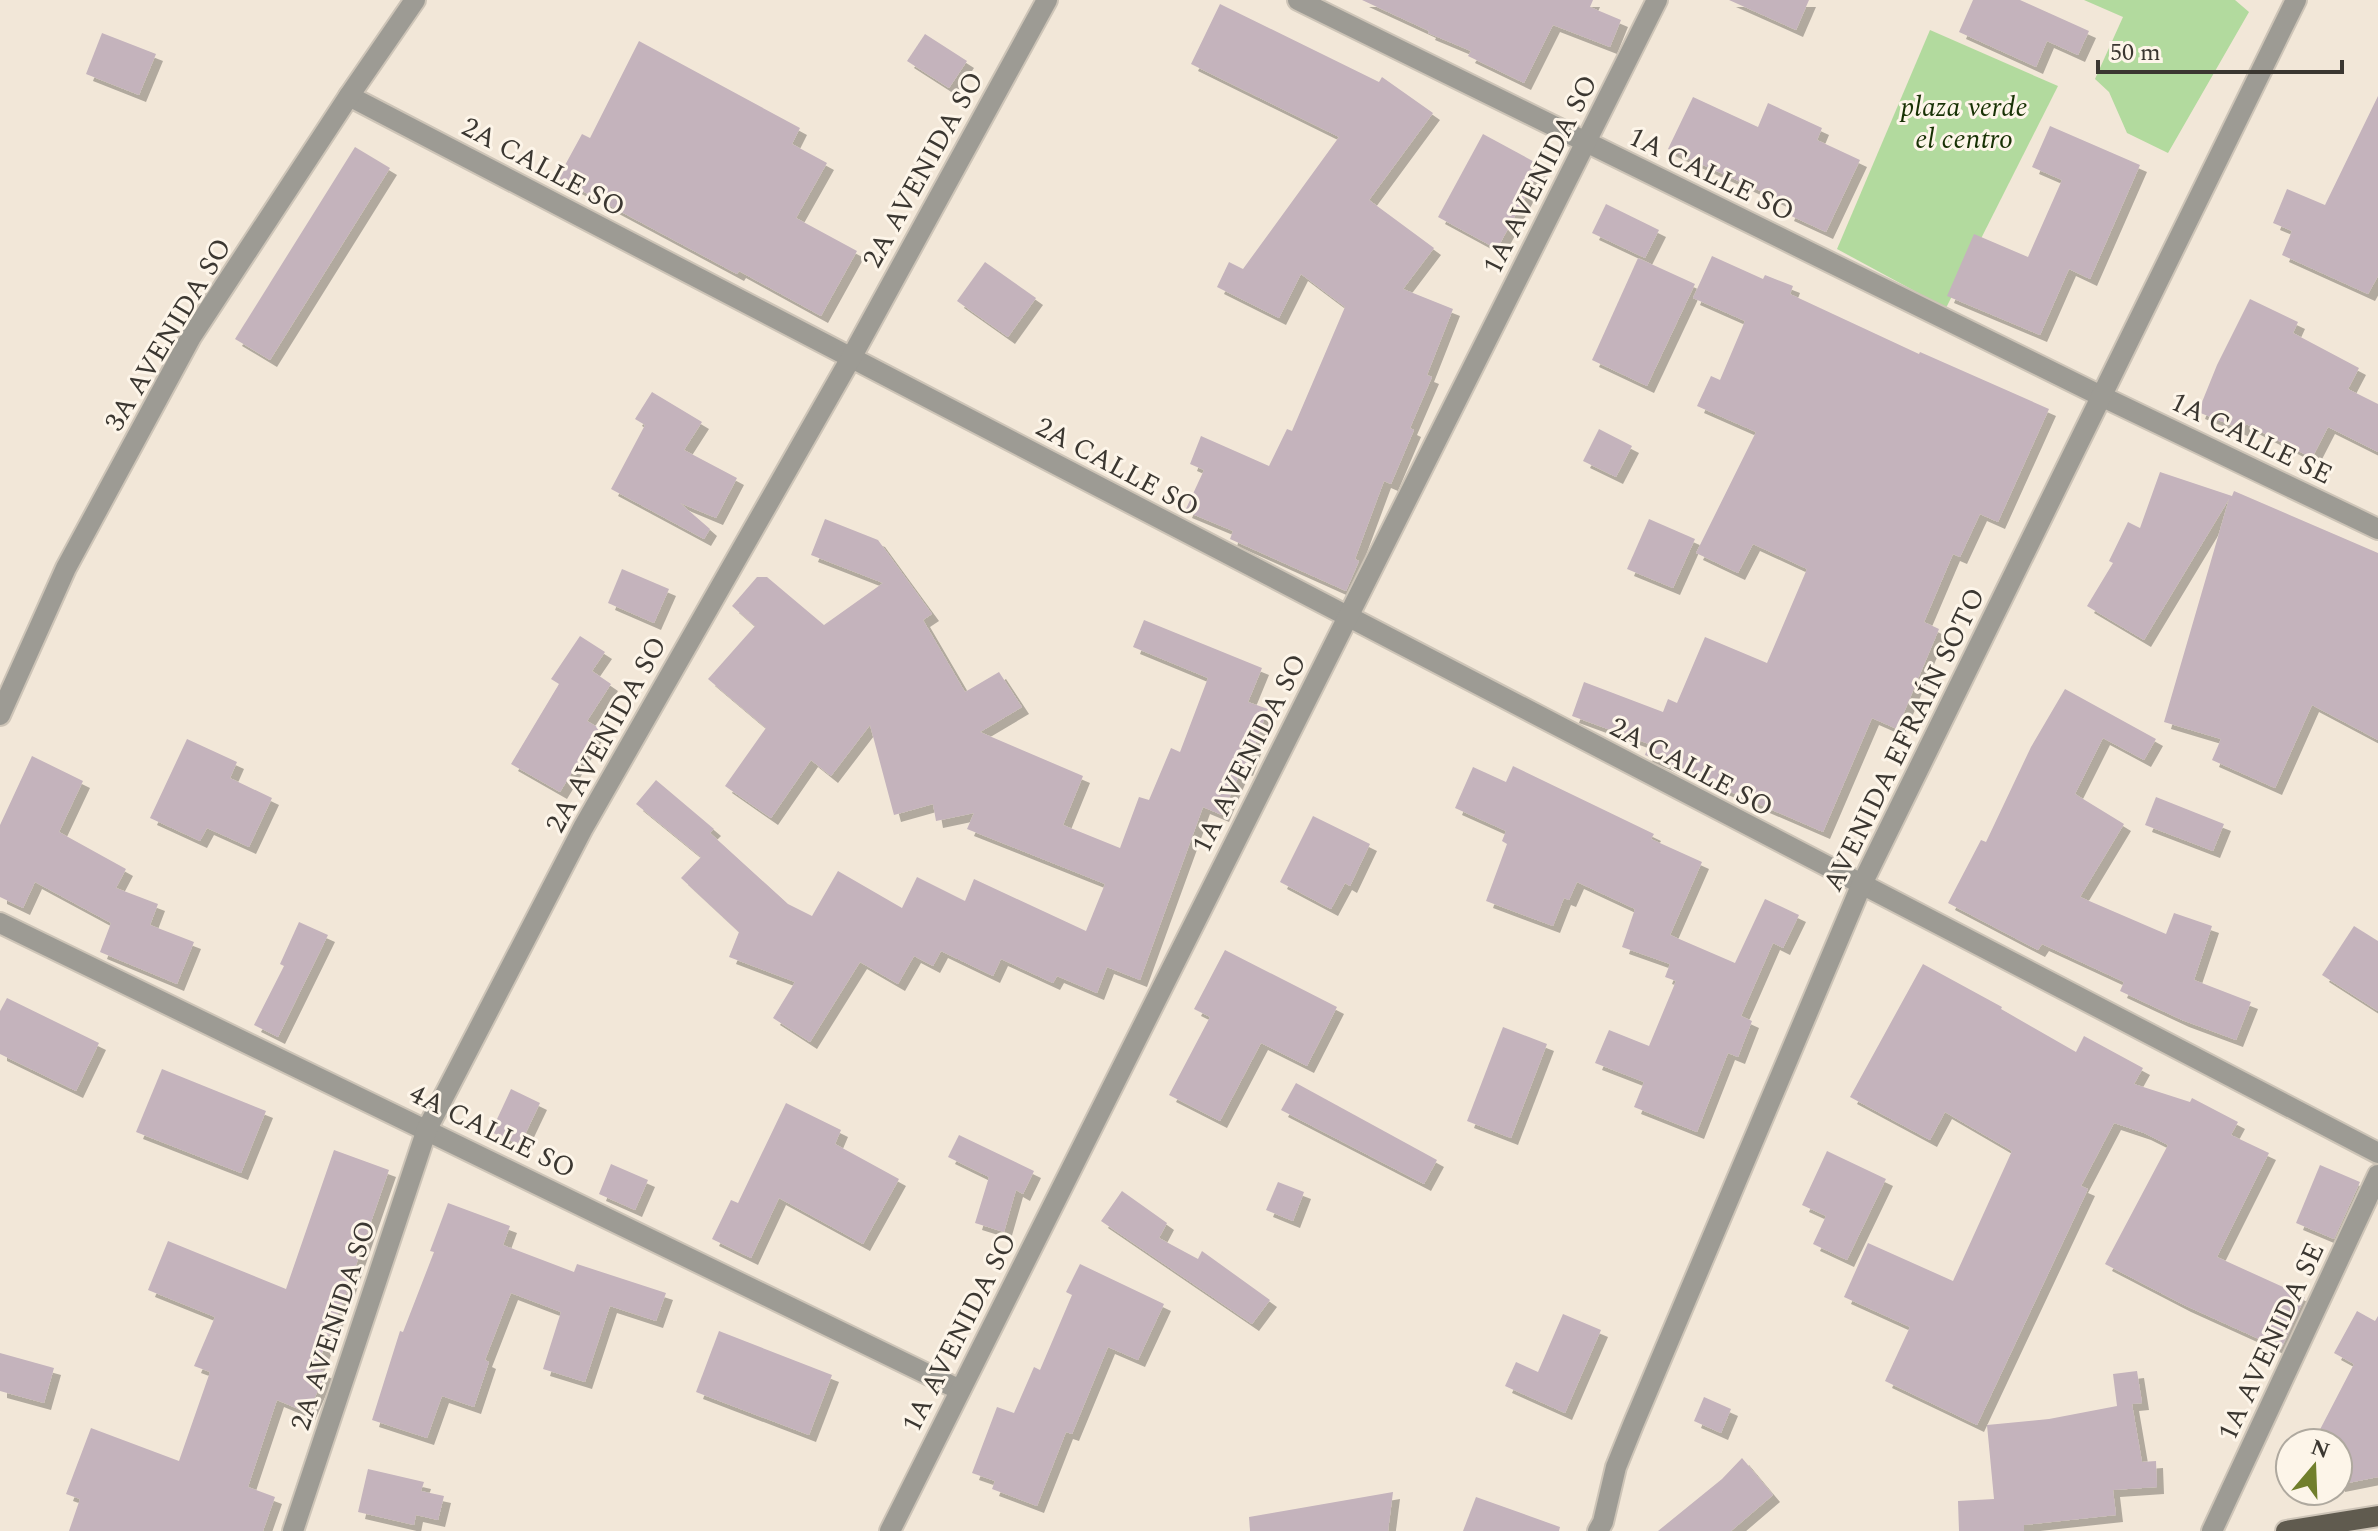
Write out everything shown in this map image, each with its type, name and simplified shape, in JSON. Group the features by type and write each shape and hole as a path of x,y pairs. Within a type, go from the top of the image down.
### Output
{"main road":[{"path":"2286,1531 2378,1516"}],"street":[{"name":"3A AVENIDA SO","path":"0,715 66,568 191,337 415,0"},
{"name":"2A AVENIDA SO","path":"293,1531 427,1129 583,828 851,358 1047,0"},
{"name":"1A CALLE SO","path":"1298,0 2101,396"},
{"name":"1A AVENIDA SO","path":"890,1531 1657,0"},
{"name":"AVENIDA EFRAÍN SOTO","path":"1602,1528 1616,1467 1861,886 2296,0"},
{"name":"2A CALLE SO","path":"349,96 2378,1153"},
{"name":"1A CALLE SE","path":"2101,396 2378,529"},
{"name":"4A CALLE SO","path":"0,923 960,1390"},
{"name":"1A AVENIDA SE","path":"2212,1531 2378,1175"}],"green space":[{"path":"2084,0 2235,0 2249,12 2168,153 2127,133 2109,92 2095,79 2123,17"},
{"name":"plaza verde el centro","path":"1930,30 2058,86 1946,308 1837,249"}],"building":[{"path":"1362,0 1593,0 1590,7 1621,20 1610,47 1553,25 1524,83 1468,56 1471,51"},
{"path":"1729,0 1809,0 1796,30"},
{"path":"1973,0 2020,0 2089,31 2078,55 2047,41 2036,67 1959,32"},
{"path":"1220,4 1379,82 1382,77 1433,113 1369,200 1434,248 1403,289 1453,309 1427,375 1432,377 1410,428 1414,430 1391,484 1384,481 1355,559 1359,561 1346,591 1230,539 1233,531 1185,511 1204,470 1190,464 1201,436 1269,466 1287,429 1292,431 1345,307 1301,274 1279,318 1217,287 1229,262 1243,269 1339,137 1191,64"},
{"path":"102,33 156,54 139,95 86,74"},
{"path":"925,34 967,61 949,88 907,61"},
{"path":"639,41 800,128 792,144 827,163 796,218 857,251 821,316 558,178 582,134 590,138"},
{"path":"2378,96 2378,276 2368,294 2282,255 2292,231 2273,223 2287,189 2325,205"},
{"path":"1693,97 1758,127 1768,103 1822,128 1817,140 1860,160 1826,232 1787,214 1791,205 1668,149"},
{"path":"2050,126 2140,165 2090,279 2069,269 2040,335 1947,296 1974,234 2028,257 2062,180 2032,167"},
{"path":"1483,134 1542,166 1497,249 1438,217"},
{"path":"355,147 390,168 270,360 235,339"},
{"path":"1606,204 1659,230 1645,258 1592,233"},
{"path":"1712,256 1763,279 1765,275 1793,286 1790,294 1919,354 2049,409 1998,522 1980,514 1960,557 1953,554 1924,622 1939,629 1897,729 1872,718 1823,832 1645,755 1649,744 1572,716 1584,682 1663,712 1668,699 1677,703 1705,637 1767,663 1807,569 1753,544 1738,573 1696,553 1756,432 1697,406 1711,376 1720,380 1745,321 1693,298"},
{"path":"1638,258 1695,284 1647,386 1592,360"},
{"path":"985,262 1036,298 1008,337 957,301"},
{"path":"2250,299 2298,322 2293,333 2359,368 2348,389 2378,404 2378,452 2328,427 2312,458 2246,424 2243,430 2198,412"},
{"path":"652,392 702,422 684,450 737,478 716,518 680,503 710,529 704,539 611,489 645,425 635,419"},
{"path":"1599,429 1632,446 1616,477 1583,461"},
{"path":"2160,472 2232,496 2234,491 2378,553 2378,740 2312,705 2275,788 2212,760 2221,739 2164,722 2229,499 2144,640 2087,606 2113,563 2109,561 2128,522 2140,528"},
{"path":"825,519 878,540 932,614 923,620 965,692 999,672 1022,707 980,732 1083,776 1063,825 1120,848 1139,797 1149,800 1171,748 1180,752 1208,678 1133,647 1144,620 1262,668 1248,702 1268,709 1246,769 1242,768 1222,815 1203,807 1140,980 1107,967 1097,993 1057,976 1053,983 1001,959 993,976 941,951 933,966 914,956 898,984 860,962 810,1042 773,1018 795,982 729,957 739,932 681,878 701,857 636,804 656,780 714,829 710,833 788,904 812,916 838,871 902,908 917,877 965,901 974,879 1086,931 1105,884 967,829 974,813 936,821 933,804 894,815 870,725 831,776 811,760 771,818 725,786 766,728 708,679 755,626 732,606 757,577 767,577 824,625 883,583 811,555"},
{"path":"1649,519 1695,539 1673,588 1627,569"},
{"path":"622,569 669,589 654,623 608,603"},
{"path":"580,636 605,652 592,671 611,684 587,721 599,728 560,792 511,764 559,684 551,679"},
{"path":"2065,689 2156,739 2144,760 2103,738 2075,794 2124,824 2080,897 2166,934 2174,913 2212,926 2194,980 2251,1002 2236,1040 2182,1020 2120,991 2124,982 2042,944 2038,950 1948,903 1981,840 1986,842 2031,747"},
{"path":"187,739 237,762 230,778 272,798 249,847 207,828 200,841 150,818"},
{"path":"32,756 83,781 59,832 126,869 116,888 158,904 150,925 194,942 177,984 100,952 111,923 35,882 23,908 0,897 0,825"},
{"path":"1513,766 1654,834 1651,839 1702,862 1670,935 1735,963 1765,899 1799,915 1783,948 1773,943 1741,1016 1752,1021 1738,1057 1728,1053 1697,1132 1634,1107 1644,1082 1595,1063 1609,1030 1649,1046 1676,981 1665,977 1670,964 1622,947 1635,909 1577,882 1569,900 1564,898 1553,926 1486,901 1507,844 1502,841 1506,831 1455,808 1473,767 1506,782"},
{"path":"2156,797 2224,824 2213,851 2145,825"},
{"path":"1313,816 1370,844 1350,886 1345,883 1331,909 1280,882"},
{"path":"299,922 328,935 278,1037 254,1025 284,966 280,964"},
{"path":"2354,926 2378,941 2378,1011 2322,975"},
{"path":"1225,950 1337,1007 1307,1066 1261,1043 1220,1121 1169,1095 1210,1017 1194,1009"},
{"path":"1923,964 2076,1052 2084,1036 2143,1068 2134,1084 2190,1102 2192,1098 2238,1122 2231,1135 2269,1153 2217,1257 2305,1297 2281,1349 2184,1305 2105,1264 2168,1145 2114,1123 2081,1186 2088,1189 1977,1425 1885,1381 1910,1327 1844,1297 1868,1243 1953,1281 2012,1151 1945,1112 1930,1140 1850,1097"},
{"path":"7,998 99,1043 76,1091 0,1054 0,1011"},
{"path":"1503,1027 1547,1044 1511,1138 1467,1121"},
{"path":"162,1069 266,1111 241,1173 136,1132"},
{"path":"1296,1083 1437,1160 1424,1184 1281,1110"},
{"path":"511,1089 540,1103 520,1145 491,1132"},
{"path":"786,1103 841,1130 835,1144 899,1179 863,1244 779,1198 751,1258 712,1239 731,1200 738,1203"},
{"path":"959,1135 1034,1171 1023,1194 1016,1190 1004,1232 975,1223 989,1177 948,1157"},
{"path":"334,1150 389,1170 346,1294 316,1368 326,1372 308,1413 277,1400 248,1487 275,1497 263,1531 69,1531 80,1499 66,1494 91,1428 179,1461 210,1372 194,1366 215,1317 148,1290 168,1241 286,1289"},
{"path":"1827,1151 1886,1179 1847,1260 1813,1244 1826,1216 1802,1205"},
{"path":"611,1164 648,1180 635,1210 599,1194"},
{"path":"2320,1165 2360,1182 2334,1239 2296,1223"},
{"path":"1278,1182 1304,1192 1293,1221 1266,1210"},
{"path":"1122,1191 1167,1223 1159,1238 1198,1259 1202,1251 1270,1300 1252,1324 1101,1221"},
{"path":"448,1203 510,1226 503,1245 574,1272 577,1264 666,1293 656,1321 610,1306 585,1382 543,1369 561,1312 511,1293 485,1360 489,1362 474,1407 442,1396 427,1438 372,1420 400,1331 403,1332 434,1252 430,1251"},
{"path":"1080,1264 1164,1304 1138,1360 1108,1347 1072,1434 1066,1432 1037,1506 992,1489 995,1481 972,1473 997,1407 1014,1413 1034,1367 1040,1370 1072,1295 1066,1292"},
{"path":"2357,1311 2375,1321 2378,1316 2378,1477 2354,1482 2354,1427 2321,1427 2354,1364 2334,1353"},
{"path":"1563,1314 1601,1330 1565,1413 1505,1386 1516,1362 1538,1372"},
{"path":"719,1331 832,1375 809,1435 696,1392"},
{"path":"0,1353 54,1368 44,1403 0,1391"},
{"path":"2137,1371 2142,1403 2132,1404 2142,1462 2156,1461 2157,1487 2113,1490 2116,1515 2024,1525 2024,1531 1959,1531 1958,1501 1994,1499 1987,1425 2049,1419 2117,1406 2113,1374"},
{"path":"1704,1397 1731,1409 1721,1433 1694,1421"},
{"path":"1742,1458 1773,1495 1731,1531 1658,1531 1722,1479"},
{"path":"368,1469 424,1482 421,1491 444,1496 438,1520 416,1515 414,1525 358,1512"},
{"path":"1393,1492 1388,1531 1250,1531 1249,1517"},
{"path":"1476,1497 1560,1527 1559,1531 1463,1531"}]}
